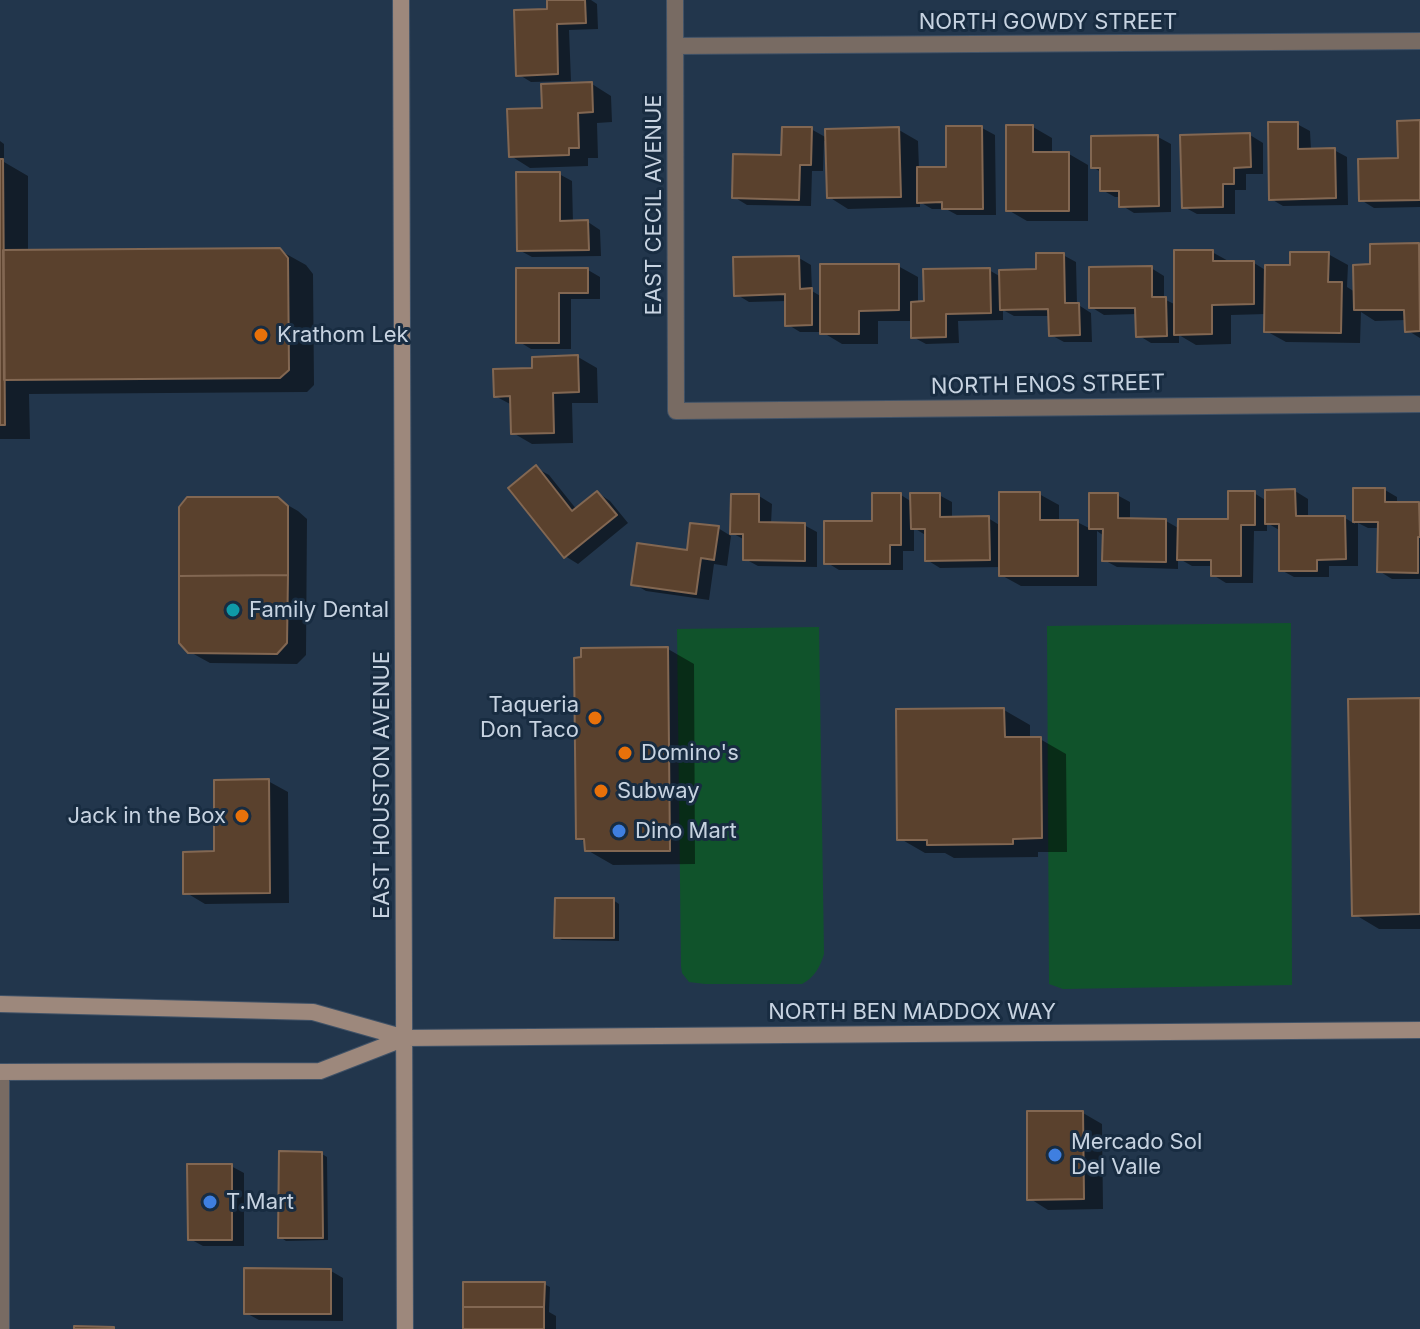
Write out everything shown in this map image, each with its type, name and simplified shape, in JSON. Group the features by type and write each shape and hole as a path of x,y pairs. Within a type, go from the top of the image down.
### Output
{"main road":[{"name":"EAST HOUSTON AVENUE","path":"401,0 405,1329"},
{"name":"NORTH BEN MADDOX WAY","path":"0,1004 313,1012 405,1038 1420,1030"},
{"name":"NORTH BEN MADDOX WAY","path":"1,1072 320,1071 405,1038"}],"street":[{"name":"EAST CECIL AVENUE","path":"675,0 676,411"},
{"name":"NORTH GOWDY STREET","path":"676,46 1420,41"},
{"name":"NORTH ENOS STREET","path":"676,411 1420,404"},
{"path":"1,1072 1,1329"}],"green space":[{"path":"1291,623 1292,985 1063,989 1049,984 1047,626"},
{"path":"819,627 824,954 814,975 802,984 689,982 681,966 677,629"}],"building":[{"path":"547,0 585,0 586,23 557,24 558,74 516,76 514,10 547,9"},
{"path":"592,82 593,112 578,113 579,148 569,148 569,155 509,157 507,109 542,108 541,84"},
{"path":"1420,120 1420,200 1359,201 1358,159 1398,158 1397,121"},
{"path":"1268,122 1298,122 1298,149 1335,148 1336,198 1269,200"},
{"path":"1006,125 1033,125 1033,152 1069,152 1069,211 1006,211"},
{"path":"946,126 982,126 983,209 942,209 942,202 917,203 917,167 946,167"},
{"path":"782,127 812,127 811,165 800,165 799,200 732,198 733,154 781,155"},
{"path":"899,127 901,197 827,198 825,129"},
{"path":"1250,133 1251,167 1234,168 1234,184 1223,184 1223,207 1182,208 1180,135"},
{"path":"1158,135 1159,206 1119,207 1119,191 1100,191 1100,168 1091,168 1091,136"},
{"path":"0,159 3,159 5,425 0,425"},
{"path":"516,172 560,172 560,221 588,220 589,250 517,251"},
{"path":"1419,243 1420,331 1405,332 1404,310 1354,310 1353,265 1370,264 1370,244"},
{"path":"280,248 288,258 289,370 280,378 4,380 3,250"},
{"path":"1174,250 1213,250 1213,261 1254,261 1254,304 1212,305 1212,334 1174,335"},
{"path":"1290,252 1329,252 1328,282 1342,282 1341,333 1264,332 1265,265 1290,265"},
{"path":"1036,253 1064,253 1065,303 1079,303 1080,335 1049,336 1048,309 1000,310 999,270 1036,269"},
{"path":"799,256 800,289 812,288 812,325 785,326 785,294 734,296 733,257"},
{"path":"820,264 899,264 899,310 859,311 859,334 820,334"},
{"path":"1152,266 1152,297 1166,297 1167,336 1136,337 1135,308 1089,308 1089,267"},
{"path":"516,268 588,268 588,293 559,293 559,343 516,343"},
{"path":"990,268 991,313 946,314 946,337 911,338 911,302 924,301 923,269"},
{"path":"578,355 579,392 553,393 554,433 511,434 510,396 494,397 493,369 532,368 532,357"},
{"path":"536,465 572,511 597,491 617,515 564,558 508,488"},
{"path":"1353,488 1385,488 1385,502 1419,502 1418,573 1377,572 1378,522 1353,522"},
{"path":"1295,489 1296,516 1345,516 1346,559 1317,560 1317,571 1279,571 1279,524 1265,524 1265,490"},
{"path":"1228,491 1255,491 1255,525 1241,525 1241,576 1211,576 1211,560 1177,560 1178,519 1228,519"},
{"path":"999,492 1040,492 1040,520 1078,520 1078,576 999,576"},
{"path":"872,493 901,493 901,545 890,545 890,564 824,564 824,521 872,521"},
{"path":"910,493 940,493 940,517 989,516 990,560 925,561 925,529 911,529"},
{"path":"1089,493 1118,493 1118,518 1166,519 1166,562 1102,561 1103,529 1089,529"},
{"path":"731,494 759,494 759,522 805,523 805,561 743,560 743,534 730,534"},
{"path":"187,497 278,497 288,506 288,575 179,576 179,507"},
{"path":"690,523 719,526 714,560 701,558 696,594 631,585 637,543 687,550"},
{"name":"Family Dental","path":"288,575 287,643 277,654 188,653 179,643 179,576"},
{"path":"668,647 670,851 585,851 584,839 576,839 574,658 581,657 581,648"},
{"path":"1420,698 1420,914 1352,916 1348,699"},
{"path":"1004,708 1005,737 1041,737 1042,838 1013,839 1013,844 927,845 927,840 897,840 896,709"},
{"name":"Jack in the Box","path":"269,779 270,893 183,894 183,852 214,851 214,780"},
{"path":"555,898 614,898 614,938 554,938"},
{"name":"Mercado Sol Del Valle","path":"1027,1111 1083,1111 1084,1199 1027,1200"},
{"path":"279,1151 322,1152 323,1238 278,1238"},
{"name":"T.Mart","path":"187,1164 232,1164 232,1240 188,1240"},
{"path":"244,1268 331,1269 331,1314 244,1314"},
{"path":"463,1282 545,1282 544,1307 463,1307"},
{"path":"463,1307 544,1307 544,1329 463,1329"},
{"path":"74,1326 114,1327 114,1329 74,1329"}],"place":[{"name":"Krathom Lek","path":"261,335"},
{"name":"Family Dental","path":"233,610"},
{"name":"Taqueria Don Taco","path":"595,718"},
{"name":"Domino's","path":"625,753"},
{"name":"Subway","path":"601,791"},
{"name":"Jack in the Box","path":"242,816"},
{"name":"Dino Mart","path":"619,831"},
{"name":"Mercado Sol Del Valle","path":"1055,1155"},
{"name":"T.Mart","path":"210,1202"}]}
